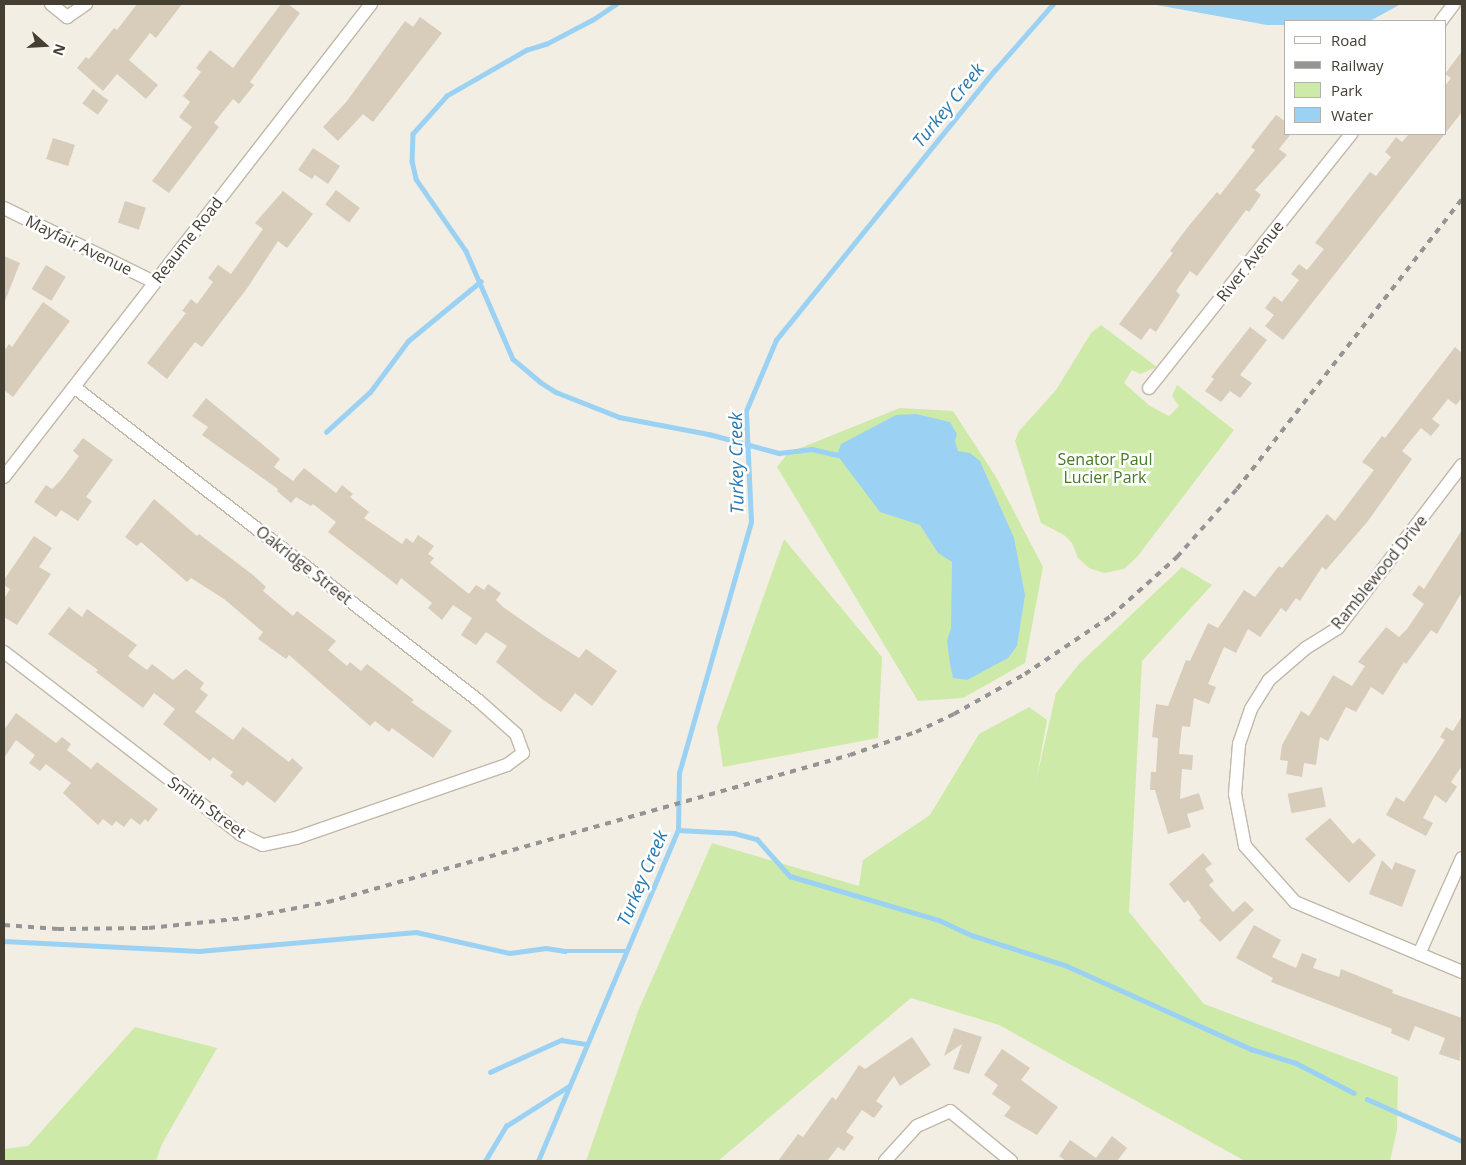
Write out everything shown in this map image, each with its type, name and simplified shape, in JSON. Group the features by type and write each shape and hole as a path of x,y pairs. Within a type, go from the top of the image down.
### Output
{"street":[{"path":"51,4 67,17 86,4"},
{"name":"Reaume Road","path":"4,477 371,4"},
{"path":"1441,20 1454,4"},
{"name":"River Avenue","path":"1149,388 1350,135"},
{"name":"Mayfair Avenue","path":"4,208 154,282"},
{"name":"Oakridge Street","path":"74,387 480,701 516,734 523,753"},
{"name":"Ramblewood Drive","path":"1462,466 1338,628 1306,648 1270,680 1252,709 1239,744 1235,794 1245,846 1295,902 1462,972"},
{"name":"Smith Street","path":"4,652 240,834 263,845 296,838 507,765 523,753"},
{"path":"1419,954 1462,858"},
{"path":"884,1161 917,1126 950,1111 1011,1161"}],"green space":[{"name":"Senator Paul Lucier Park","path":"1101,325 1157,367 1140,374 1132,370 1124,383 1150,406 1169,416 1179,406 1172,396 1177,385 1234,430 1137,557 1124,569 1104,573 1089,568 1078,558 1072,543 1064,535 1041,523 1015,441 1019,431 1056,390 1091,333"},
{"path":"900,408 953,411 996,477 1043,567 1025,663 963,698 918,701 777,467 788,453"},
{"path":"784,539 882,657 878,738 723,767 717,727"},
{"path":"1182,567 1212,585 1142,661 1129,912 1204,1004 1398,1077 1397,1130 1390,1161 1245,1161 999,1025 911,998 718,1161 586,1161 638,1011 712,843 859,886 863,860 930,815 979,734 1029,707 1047,720 1036,781 1056,693 1079,664"},
{"path":"135,1027 217,1048 162,1144 156,1161 4,1161 4,1149 28,1146"}],"water":[{"path":"1151,4 1401,4 1372,20 1284,20 1284,25 1267,25"},
{"path":"916,414 950,422 957,434 955,441 958,451 970,453 980,461 1014,538 1025,595 1017,646 1008,658 967,680 953,678 947,641 951,628 952,562 938,553 920,525 880,512 837,455 841,444 896,415"}],"building":[{"path":"137,4 182,4 156,38 150,33 129,60 158,85 146,99 117,74 103,91 77,68 86,57 89,59 114,28 117,30"},
{"path":"281,4 288,4 300,13 250,82 254,85 239,104 233,99 214,123 219,127 169,193 152,181 192,127 179,117 190,102 183,96 201,72 196,68 210,50 233,68"},
{"path":"420,17 442,33 373,122 363,114 338,141 323,127 347,101 405,21 413,27"},
{"path":"1462,51 1462,112 1446,133 1446,85 1451,78 1446,73"},
{"path":"93,89 108,100 98,115 82,104"},
{"path":"1276,115 1284,120 1284,135 1290,135 1279,149 1287,155 1255,190 1261,195 1249,212 1246,210 1197,276 1190,271 1176,291 1180,295 1156,332 1150,328 1141,340 1119,324 1173,253 1170,251 1187,228 1217,192 1220,195 1255,150 1251,147"},
{"path":"1408,135 1444,135 1283,340 1265,326 1274,315 1265,308 1274,296 1282,302 1299,280 1291,274 1299,264 1307,270 1324,249 1315,243 1370,172 1376,176 1391,157 1385,152 1396,137 1402,142"},
{"path":"53,138 75,145 68,166 46,159"},
{"path":"313,148 340,166 328,184 315,175 312,179 298,170"},
{"path":"336,190 360,208 349,222 325,204"},
{"path":"283,191 313,214 287,248 278,241 248,287 202,347 195,342 167,379 147,363 186,313 182,311 191,299 197,304 213,282 208,278 218,265 231,274 263,229 255,223"},
{"path":"125,201 146,208 139,230 118,223"},
{"path":"4,256 20,263 5,301 4,301"},
{"path":"46,265 66,277 51,301 32,289"},
{"path":"43,302 70,321 13,397 4,390 4,351 9,344 12,347"},
{"path":"1250,327 1267,340 1240,375 1252,383 1240,398 1230,391 1221,402 1205,391 1214,379 1211,377"},
{"path":"1455,347 1462,353 1462,398 1456,405 1448,399 1432,419 1440,425 1431,436 1421,428 1402,451 1412,459 1368,521 1326,570 1322,567 1300,601 1296,598 1286,612 1281,608 1260,637 1248,629 1236,653 1224,647 1208,684 1216,687 1209,704 1194,698 1190,727 1182,726 1179,754 1193,755 1192,770 1182,769 1180,799 1199,793 1204,809 1187,814 1191,827 1168,834 1155,790 1150,790 1151,772 1156,772 1158,738 1152,737 1156,704 1168,706 1186,660 1190,661 1208,623 1218,628 1244,590 1255,597 1279,566 1282,568 1327,514 1335,521 1374,470 1362,462 1382,436 1385,438"},
{"path":"206,398 280,459 274,467 293,481 304,468 336,493 342,485 353,494 350,497 369,512 364,518 402,544 406,538 413,543 418,535 434,546 428,554 434,558 430,563 469,594 476,585 484,590 488,584 501,593 496,600 503,607 543,635 579,658 586,649 617,671 592,706 575,693 561,712 542,699 496,662 507,646 486,632 476,645 461,635 472,618 453,605 442,620 428,608 432,603 401,578 397,585 328,532 336,522 313,504 311,506 296,497 291,503 277,491 278,489 202,435 208,427 192,416"},
{"path":"83,438 113,460 86,497 92,501 78,521 61,510 56,517 34,502 46,485 52,489 61,480 79,456 73,451"},
{"path":"154,499 197,536 199,534 253,575 266,587 263,591 293,616 297,611 336,641 328,650 347,666 350,662 361,671 367,664 414,700 411,702 452,731 433,758 392,728 389,732 375,721 370,726 289,655 286,659 258,639 263,632 224,599 191,578 187,582 141,542 137,546 125,537"},
{"path":"1462,530 1462,592 1437,634 1431,630 1406,664 1404,662 1383,695 1371,687 1356,712 1346,707 1328,741 1320,737 1316,765 1304,763 1302,777 1286,774 1288,761 1280,760 1282,745 1301,711 1309,716 1333,675 1352,686 1365,666 1358,662 1386,627 1399,637 1407,629 1424,604 1412,595 1419,585 1424,589"},
{"path":"34,536 52,548 39,567 51,574 17,625 4,617 4,599 10,589 4,585 4,580"},
{"path":"69,607 82,617 87,609 137,645 128,656 147,670 152,664 173,680 186,669 204,683 200,689 208,695 195,712 233,740 243,727 289,762 292,758 303,768 275,803 247,781 243,786 230,776 233,772 213,757 210,761 163,724 175,709 154,693 143,708 96,672 98,670 48,634"},
{"path":"16,713 56,743 62,737 71,744 67,750 91,769 97,762 158,809 148,822 145,819 140,825 131,818 124,827 116,821 112,826 103,819 98,825 63,793 71,783 46,764 40,771 29,763 35,755 16,740 4,758 4,730"},
{"path":"1462,716 1462,766 1451,782 1457,787 1446,803 1435,795 1423,818 1433,823 1426,836 1386,815 1396,797 1404,802 1445,740 1440,737 1446,727 1453,731"},
{"path":"1322,787 1326,807 1291,813 1288,794"},
{"path":"1330,818 1353,844 1359,838 1376,855 1349,883 1305,839"},
{"path":"1203,853 1212,864 1205,869 1214,881 1209,885 1233,912 1245,901 1254,910 1220,942 1199,920 1201,918 1188,900 1184,903 1169,884"},
{"path":"1382,860 1392,870 1395,862 1416,870 1402,907 1369,894"},
{"path":"1254,925 1281,940 1272,957 1296,968 1302,953 1317,959 1313,968 1339,977 1341,969 1393,990 1392,993 1462,1018 1460,1061 1439,1054 1445,1038 1415,1026 1409,1041 1391,1033 1392,1029 1271,982 1273,978 1236,958"},
{"path":"954,1028 982,1037 969,1074 953,1069 962,1044 944,1056"},
{"path":"912,1037 931,1065 900,1086 894,1076 876,1101 883,1106 874,1118 862,1110 846,1132 854,1137 844,1151 838,1147 827,1161 778,1161 798,1134 803,1137 832,1097 836,1100 859,1065 865,1069"},
{"path":"1002,1049 1030,1068 1021,1080 1058,1107 1037,1135 1004,1116 1011,1107 992,1094 998,1085 984,1075"},
{"path":"1112,1136 1127,1148 1117,1161 1066,1161 1059,1156 1070,1140 1096,1158"}],"waterway":[{"path":"617,4 593,20 547,44 527,50 447,96 413,134 412,161 416,179 466,251 513,359 540,382 556,392 619,417 709,434 779,453 812,449 837,455"},
{"name":"Turkey Creek","path":"538,1161 678,830 679,773 751,522 746,411 776,340 995,70 1053,4"},
{"path":"326,432 370,392 408,341 481,281"},
{"path":"678,830 734,833 757,839 790,876 939,920 974,936 1065,965 1251,1049 1296,1063 1354,1093"},
{"path":"4,941 199,951 416,932 510,953 546,948 565,951 626,951"},
{"path":"490,1072 561,1040 587,1044"},
{"name":"Turkey Creek","path":"485,1161 506,1126 569,1086"},
{"path":"1367,1099 1462,1141"}],"railway":[{"path":"4,925 58,929 149,928 244,918 328,902 850,755 916,732 954,714 1025,674 1111,616 1177,557 1237,489 1462,199"}]}
